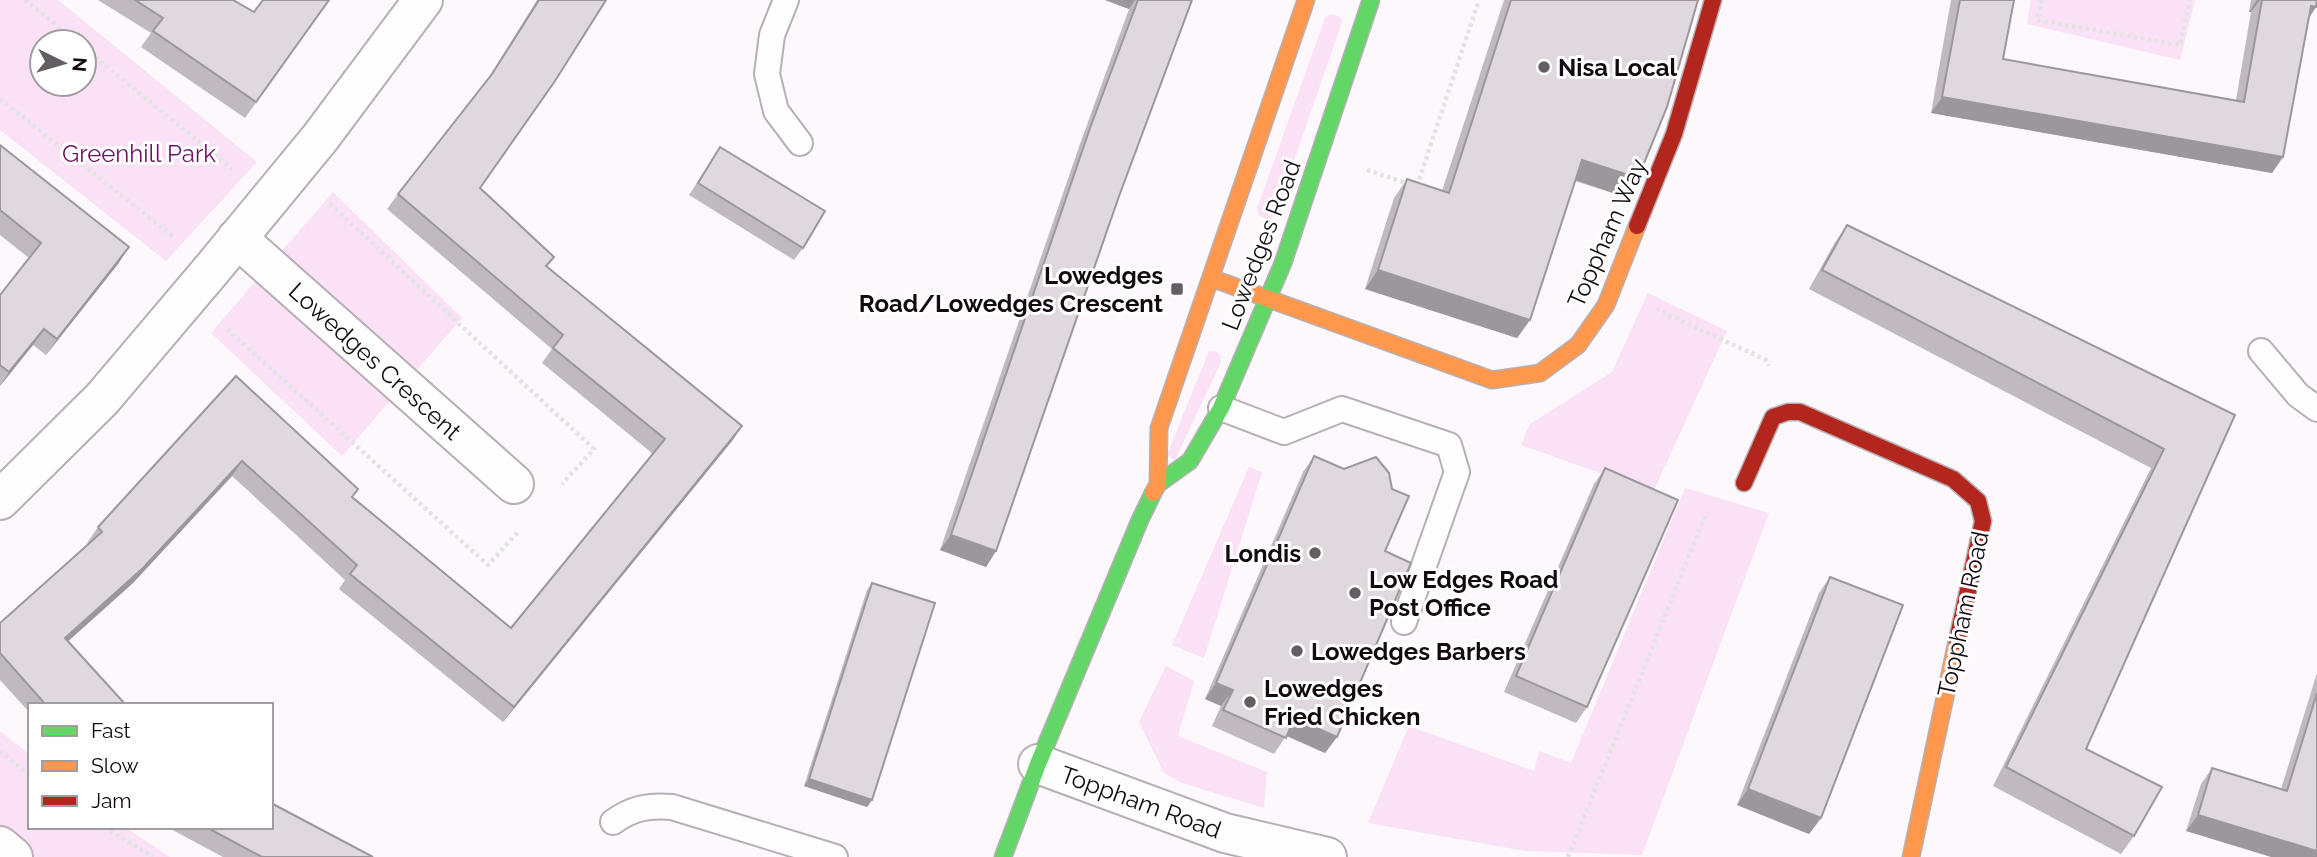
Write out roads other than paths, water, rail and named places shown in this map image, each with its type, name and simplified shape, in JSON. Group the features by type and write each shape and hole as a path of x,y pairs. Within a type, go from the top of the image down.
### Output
{"street":[{"path":"2,495 102,399 327,128 423,0"},
{"name":"Lowedges Road","path":"1003,857 1038,764 1140,520 1158,484 1159,428 1306,0"},
{"name":"Lowedges Road","path":"1158,484 1190,461 1221,408 1287,252 1371,0"},
{"name":"Toppham Way","path":"1211,278 1492,380 1540,373 1578,345 1606,305 1674,134 1713,0"},
{"name":"Lowedges Crescent","path":"237,238 514,484"},
{"name":"Toppham Road","path":"1744,483 1773,417 1788,412 1800,412 1953,479 1978,501 1983,521 1911,857"},
{"name":"Toppham Road","path":"1038,764 1225,833 1327,857"},
{"path":"0,846 13,857"}],"lane":[{"path":"786,0 772,35 767,74 776,111 800,143"},
{"path":"2261,351 2298,395 2317,409"},
{"path":"1221,408 1284,432 1342,409 1449,445 1457,472 1404,622"},
{"path":"613,822 626,812 650,806 672,807 835,857"}],"place":[{"name":"Nisa Local","path":"1544,67"},
{"name":"Lowedges Road/Lowedges Crescent","path":"1177,289"},
{"name":"Londis","path":"1315,553"},
{"name":"Low Edges Road Post Office","path":"1355,593"},
{"name":"Lowedges Barbers","path":"1297,651"},
{"name":"Lowedges Fried Chicken","path":"1250,702"}],"park label":[{"name":"Greenhill Park","path":"139,153"}]}
